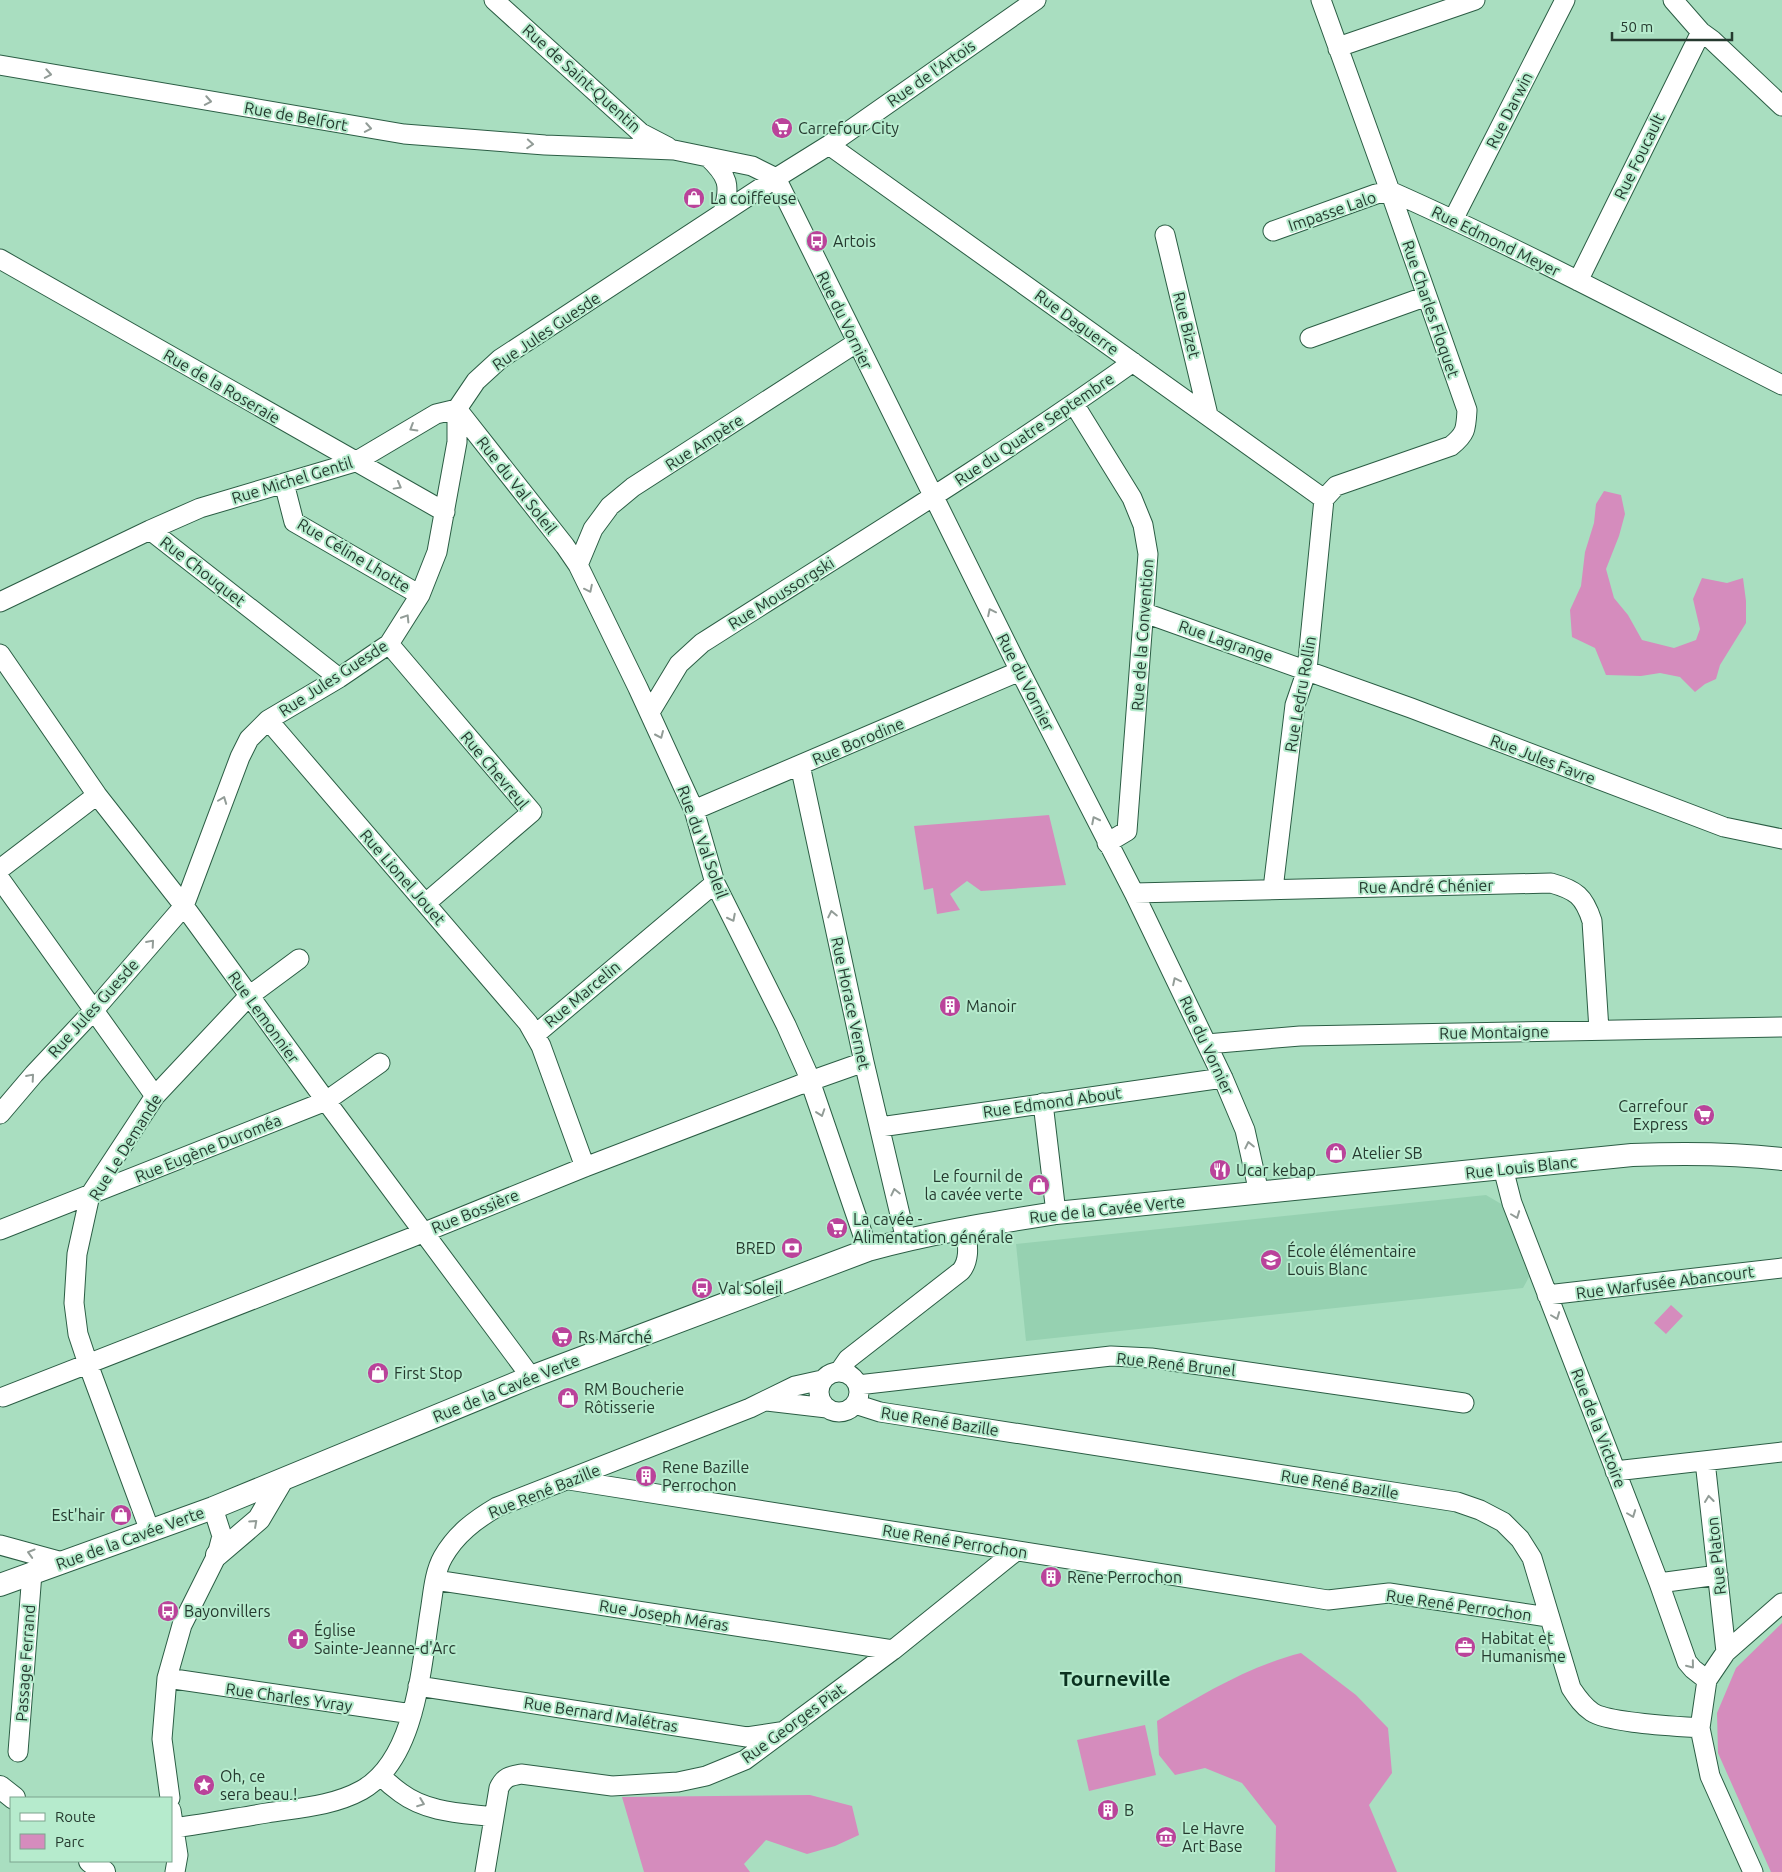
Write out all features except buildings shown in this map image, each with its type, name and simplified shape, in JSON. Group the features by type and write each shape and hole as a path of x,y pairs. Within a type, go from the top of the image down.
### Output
{"street":[{"name":"Rue de Saint-Quentin","path":"494,0 641,133 674,150"},
{"name":"Rue de l'Artois","path":"776,178 829,145 1036,0"},
{"path":"1321,0 1390,191"},
{"path":"1338,49 1347,44 1475,0"},
{"name":"Rue Darwin","path":"1454,220 1565,0"},
{"path":"1673,0 1701,32 1712,40 1782,106"},
{"name":"Rue Foucault","path":"1578,281 1701,32"},
{"name":"Rue de Belfort","path":"0,65 404,134 545,145 674,150 752,166 776,178"},
{"path":"595,146 611,138 617,132 624,117"},
{"name":"Rue Daguerre","path":"829,145 1324,499"},
{"path":"708,157 722,170 727,186 728,197 723,212"},
{"name":"Rue Jules Guesde","path":"0,1114 184,906 240,757 249,739 268,720 340,678 389,644 420,595 437,552 457,442 457,409 476,381 500,359 776,178"},
{"name":"Rue du Vornier","path":"776,178 856,343 1020,671 1134,893 1224,1078 1246,1130 1260,1193"},
{"name":"Rue Edmond Meyer","path":"1390,191 1578,281 1782,385"},
{"name":"Impasse Lalo","path":"1273,231 1376,194 1390,191"},
{"name":"Rue Charles Floquet","path":"1324,499 1336,486 1451,446 1462,437 1466,427 1466,410 1390,191"},
{"name":"Rue Bizet","path":"1165,235 1208,415"},
{"name":"Rue de la Roseraie","path":"0,259 445,512"},
{"path":"1310,338 1427,296"},
{"name":"Rue Ampère","path":"578,565 593,529 610,506 633,487 856,343"},
{"name":"Rue du Quatre Septembre","path":"934,496 1074,404 1133,362"},
{"name":"Rue de la Convention","path":"1074,404 1132,498 1143,525 1148,554 1127,831 1107,843"},
{"name":"Rue Michel Gentil","path":"150,530 200,508 355,462 436,414 457,409"},
{"name":"Rue du Val Soleil","path":"457,409 578,565 650,712 694,810 715,883 786,1025 810,1081 868,1250"},
{"name":"Rue Céline Lhotte","path":"284,483 294,522 420,595"},
{"name":"Rue Moussorgski","path":"650,712 679,664 702,644 934,496"},
{"name":"Rue Ledru Rollin","path":"1273,889 1295,705 1307,670 1324,499"},
{"name":"Rue Chouquet","path":"0,602 150,530 340,678"},
{"name":"Rue Lagrange","path":"1145,613 1307,670"},
{"name":"Rue Chevreul","path":"389,644 532,812 426,903"},
{"name":"Rue Lemonnier","path":"0,654 97,796 184,906 531,1377"},
{"name":"Rue Jules Favre","path":"1307,670 1724,827 1782,839"},
{"name":"Rue Borodine","path":"694,810 1020,671"},
{"name":"Rue Lionel Jouet","path":"268,720 536,1034"},
{"name":"Rue Horace Vernet","path":"800,766 864,1062 906,1240"},
{"path":"0,869 97,796"},
{"path":"0,879 155,1096"},
{"name":"Rue Marcelin","path":"585,1167 536,1034 715,883"},
{"name":"Rue André Chénier","path":"1134,893 1551,883 1568,888 1580,897 1592,921 1599,1030"},
{"name":"Rue Le Demande","path":"150,1531 78,1334 74,1303 76,1254 90,1195 155,1096 249,996 299,959"},
{"name":"Rue Montaigne","path":"1207,1044 1300,1036 1782,1027"},
{"name":"Rue Eugène Duroméa","path":"0,1230 326,1101 380,1062"},
{"name":"Rue Bossière","path":"3,1397 585,1167 864,1062"},
{"name":"Rue Edmond About","path":"880,1127 1224,1078"},
{"path":"1043,1103 1056,1213"},
{"name":"Rue Louis Blanc","path":"1260,1193 1632,1155 1690,1152 1745,1154 1782,1159"},
{"name":"Rue de la Victoire","path":"1503,1168 1512,1203 1659,1583 1687,1662 1708,1680"},
{"name":"Rue de la Cavée Verte","path":"0,1585 213,1508 531,1377 868,1250 966,1228 1056,1213 1260,1193"},
{"path":"839,1372 848,1359 961,1271 965,1266 968,1249 966,1228"},
{"name":"Rue Warfusée Abancourt","path":"1547,1295 1782,1268"},
{"name":"Rue René Brunel","path":"858,1385 1111,1356 1151,1358 1464,1403"},
{"path":"833,1372 839,1372 851,1376 858,1385 859,1395 855,1404 850,1409 838,1412 827,1408 820,1398 819,1392 822,1380 833,1372"},
{"name":"Rue René Bazille","path":"172,1819 334,1803 363,1790 381,1776 405,1740 418,1686 435,1580 441,1559 455,1538 473,1521 498,1507 767,1401 795,1386 822,1380"},
{"name":"Rue René Bazille","path":"767,1401 827,1408"},
{"name":"Rue René Bazille","path":"855,1404 880,1412 1457,1502 1480,1510 1503,1522 1520,1539 1532,1558 1548,1617 1571,1688 1580,1702 1593,1713 1609,1718 1700,1728"},
{"path":"1615,1472 1782,1452"},
{"name":"Rue Platon","path":"1704,1461 1726,1652"},
{"path":"217,1555 259,1519 282,1480"},
{"name":"Rue René Perrochon","path":"569,1480 1328,1600 1389,1593 1548,1617"},
{"path":"170,1797 162,1739 168,1678 182,1625 217,1555 222,1536 213,1508"},
{"path":"0,1544 62,1562"},
{"name":"Rue Georges Piat","path":"485,1872 498,1788 502,1781 510,1776 521,1774 612,1786 678,1782 706,1776 745,1760 893,1650 1016,1551"},
{"name":"Passage Ferrand","path":"18,1752 32,1573"},
{"path":"1659,1583 1718,1575"},
{"name":"Rue Joseph Méras","path":"435,1580 893,1650"},
{"path":"1754,1872 1710,1776 1700,1728 1708,1680 1726,1652 1782,1602"},
{"name":"Rue Charles Yvray","path":"168,1678 412,1714"},
{"name":"Rue Bernard Malétras","path":"418,1686 747,1737 783,1732"},
{"path":"381,1776 402,1794 414,1801 445,1811 494,1816"},
{"path":"0,1787 13,1797"},
{"path":"172,1819 178,1855 175,1872"},
{"path":"91,1862 104,1872"}],"shaded area":[{"name":"École élémentaire Louis Blanc","path":"1486,1195 1503,1205 1529,1277 1523,1288 1026,1341 1016,1244"}],"green space":[{"path":"1604,491 1621,495 1625,514 1619,536 1606,569 1614,598 1628,615 1642,640 1674,648 1696,640 1700,629 1693,599 1702,578 1727,583 1743,578 1746,623 1720,665 1716,679 1705,684 1695,692 1680,677 1660,673 1641,676 1606,675 1595,648 1572,637 1570,610 1581,586 1585,552 1594,523 1596,504"},
{"path":"1049,815 1066,885 981,891 967,881 950,894 960,910 937,914 933,888 924,890 914,826"},
{"path":"1671,1305 1683,1316 1666,1334 1654,1323"},
{"path":"1782,1623 1782,1872 1771,1872 1718,1753 1717,1713 1736,1668"},
{"path":"1301,1653 1356,1695 1388,1728 1392,1773 1369,1805 1397,1872 1275,1872 1276,1826 1242,1783 1205,1768 1175,1775 1159,1755 1157,1721 1245,1673"},
{"path":"1145,1725 1156,1775 1089,1791 1077,1740"},
{"path":"810,1795 852,1806 859,1835 835,1846 807,1854 766,1840 744,1864 750,1872 644,1872 622,1797"}],"place":[{"name":"Carrefour City","path":"782,128"},
{"name":"La coiffeuse","path":"694,198"},
{"name":"Artois","path":"817,241"},
{"name":"Manoir","path":"950,1006"},
{"name":"Carrefour Express","path":"1704,1115"},
{"name":"Atelier SB","path":"1336,1153"},
{"name":"Ucar kebap","path":"1220,1170"},
{"name":"Le fournil de la cavée verte","path":"1039,1185"},
{"name":"La cavée - Alimentation générale","path":"837,1228"},
{"name":"BRED","path":"792,1248"},
{"name":"École élémentaire Louis Blanc","path":"1271,1260"},
{"name":"Val Soleil","path":"702,1288"},
{"name":"Rs Marché","path":"562,1337"},
{"name":"First Stop","path":"378,1373"},
{"name":"RM Boucherie Rôtisserie","path":"568,1398"},
{"name":"Rene Bazille Perrochon","path":"646,1476"},
{"name":"Est'hair","path":"121,1515"},
{"name":"Rene Perrochon","path":"1051,1577"},
{"name":"Bayonvillers","path":"168,1611"},
{"name":"Église Sainte-Jeanne-d'Arc","path":"298,1639"},
{"name":"Habitat et Humanisme","path":"1465,1647"},
{"name":"Oh, ce sera beau !","path":"204,1785"},
{"name":"B","path":"1108,1810"},
{"name":"Le Havre Art Base","path":"1166,1837"}],"district":[{"name":"Tourneville","path":"1115,1679"}]}
